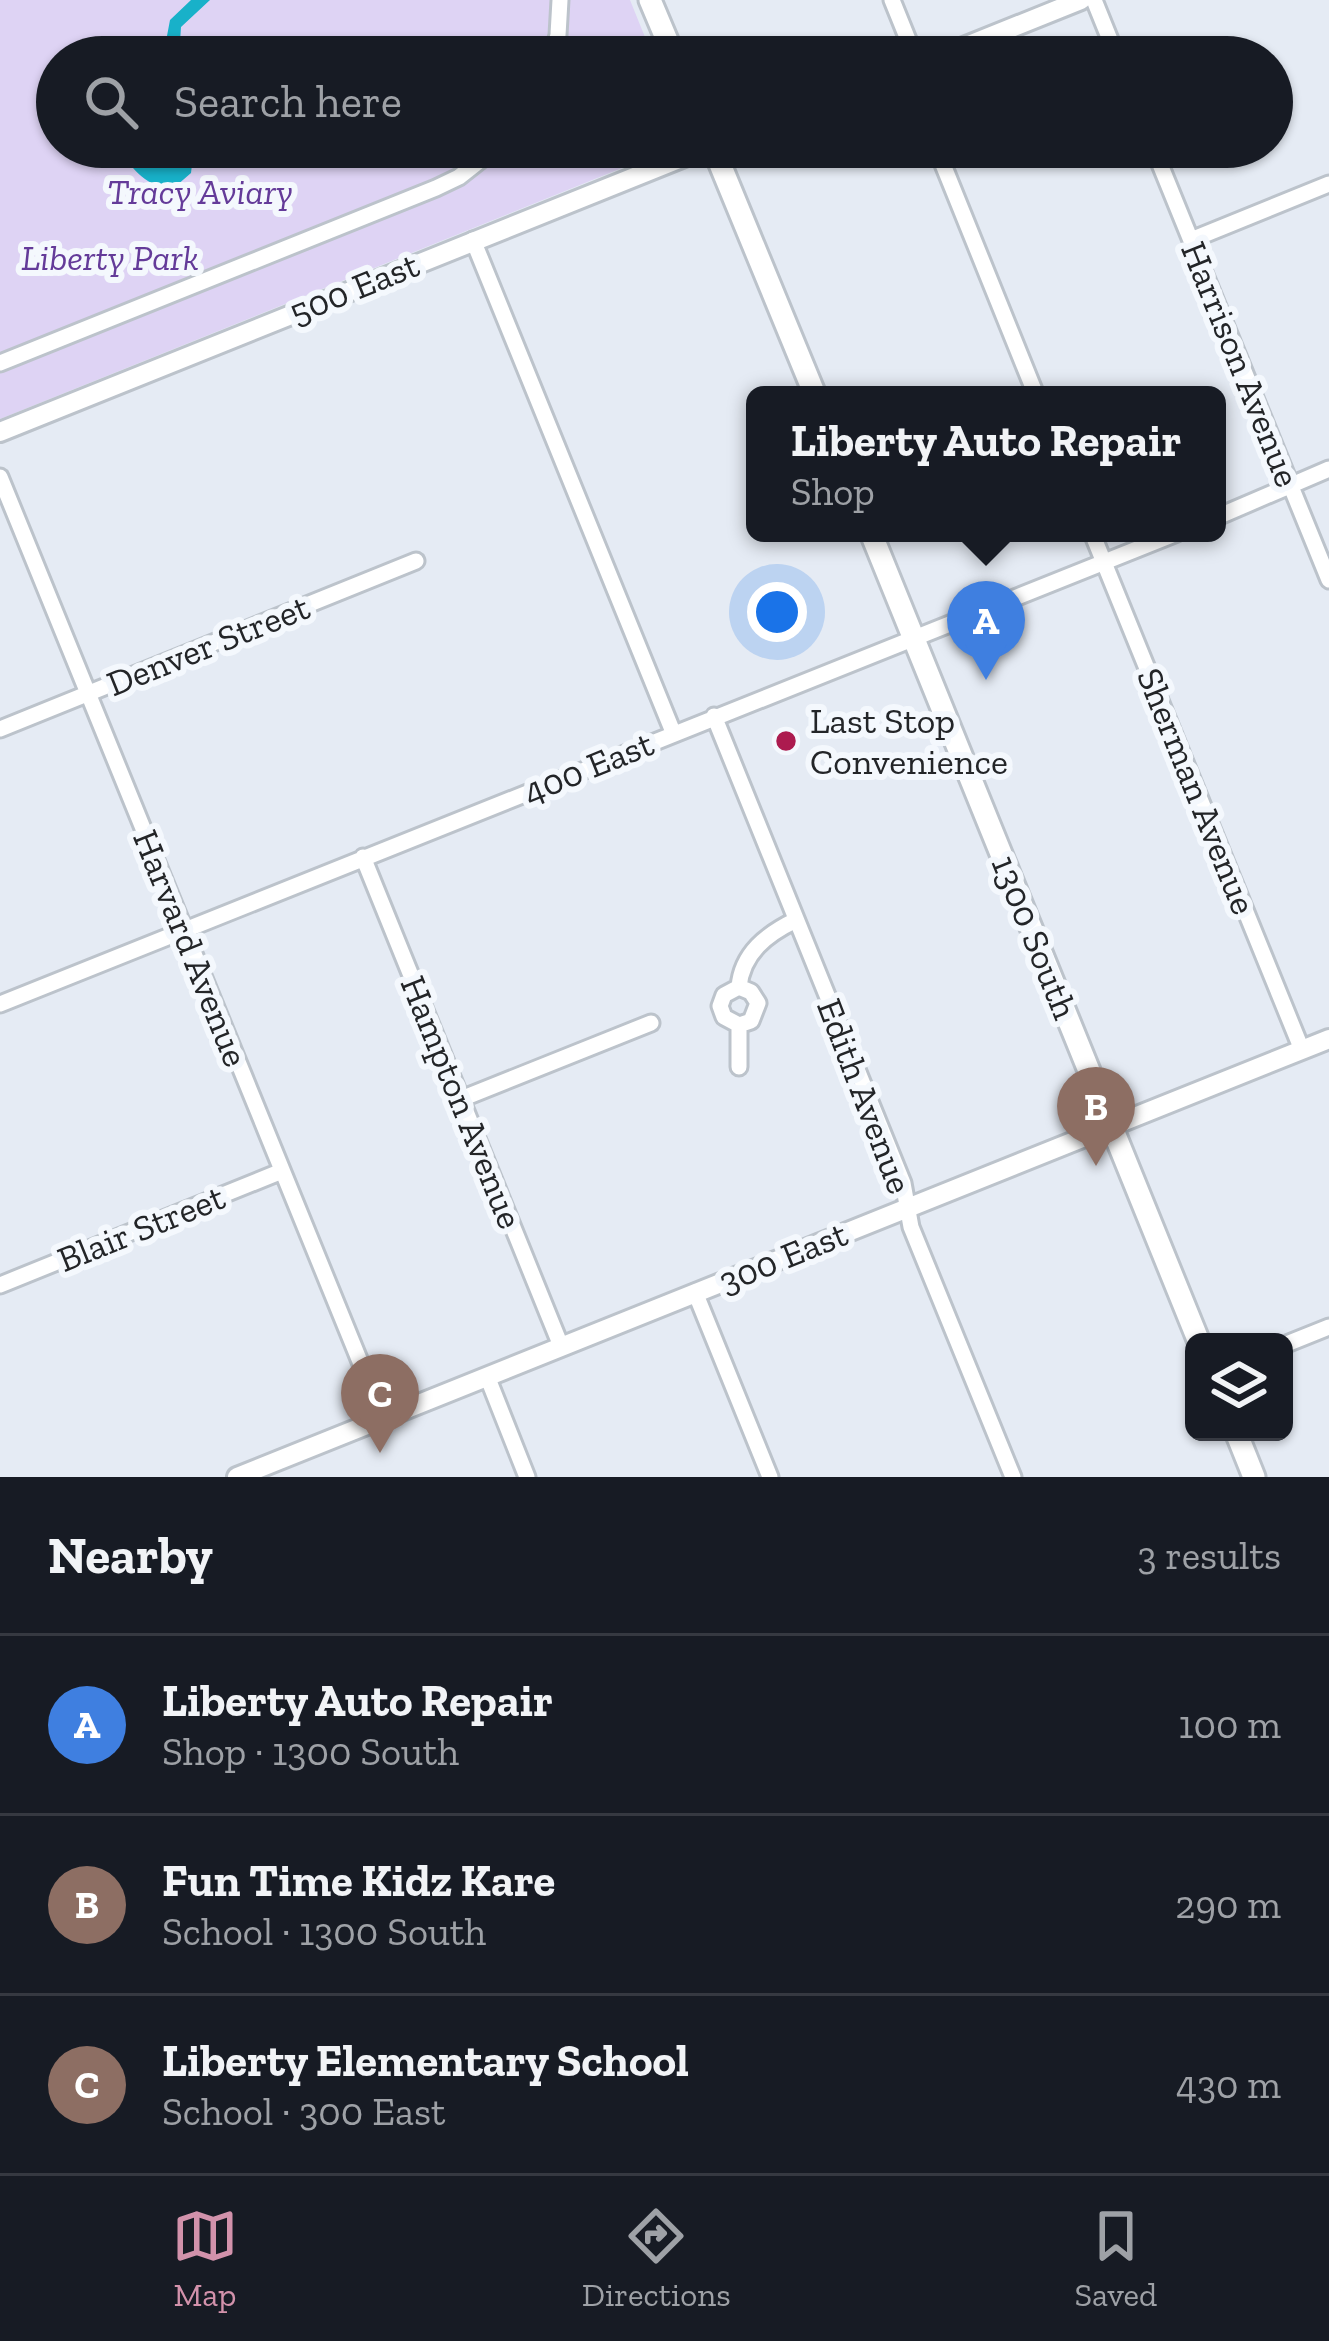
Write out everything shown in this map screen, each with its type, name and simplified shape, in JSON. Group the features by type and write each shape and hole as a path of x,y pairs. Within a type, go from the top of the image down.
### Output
{"main road":[{"path":"650,0 665,36"},
{"path":"720,168 810,386"},
{"name":"1300 South","path":"875,542 1195,1333"},
{"path":"1240,1441 1254,1477"}],"street":[{"path":"555,36 560,0"},
{"path":"892,0 907,36"},
{"path":"991,36 1081,0"},
{"path":"1094,0 1109,36"},
{"path":"0,363 436,188 473,168"},
{"name":"500 East","path":"0,432 657,168"},
{"path":"944,168 1032,386"},
{"name":"Harrison Avenue","path":"1162,168 1329,580"},
{"path":"1191,240 1329,184"},
{"path":"473,240 673,733"},
{"path":"1226,513 1329,469"},
{"name":"Harvard Avenue","path":"0,477 383,1418"},
{"name":"Sherman Avenue","path":"1096,542 1302,1050"},
{"name":"400 East","path":"0,1004 1155,542"},
{"name":"Denver Street","path":"0,729 416,561"},
{"name":"Edith Avenue","path":"714,716 902,1180 911,1227 1012,1477"},
{"name":"Hampton Avenue","path":"363,857 560,1346"},
{"path":"739,987 755,997 758,1010 751,1021 739,1025 728,1021 720,1006 724,995 739,987 748,956 772,933 796,920"},
{"path":"461,1099 651,1023"},
{"path":"739,1025 739,1067"},
{"name":"300 East","path":"237,1477 1329,1039"},
{"name":"Blair Street","path":"0,1286 282,1171"},
{"path":"695,1292 770,1477"},
{"path":"1293,1341 1329,1327"},
{"path":"487,1376 527,1477"}],"green space":[{"name":"Liberty Park","path":"0,0 630,0 645,36 36,36 36,168 622,168 0,419"}],"water":[{"path":"191,0 210,0 181,27 180,36 167,36 170,20"},
{"path":"134,168 192,168 176,186 157,185"}],"place":[{"name":"Liberty Auto Repair","path":"986,680"},
{"name":"Last Stop Convenience","path":"786,741"},
{"name":"Fun Time Kidz Kare","path":"1096,1166"},
{"name":"Liberty Elementary School","path":"380,1453"}],"park label":[{"name":"Tracy Aviary","path":"200,191"}]}
